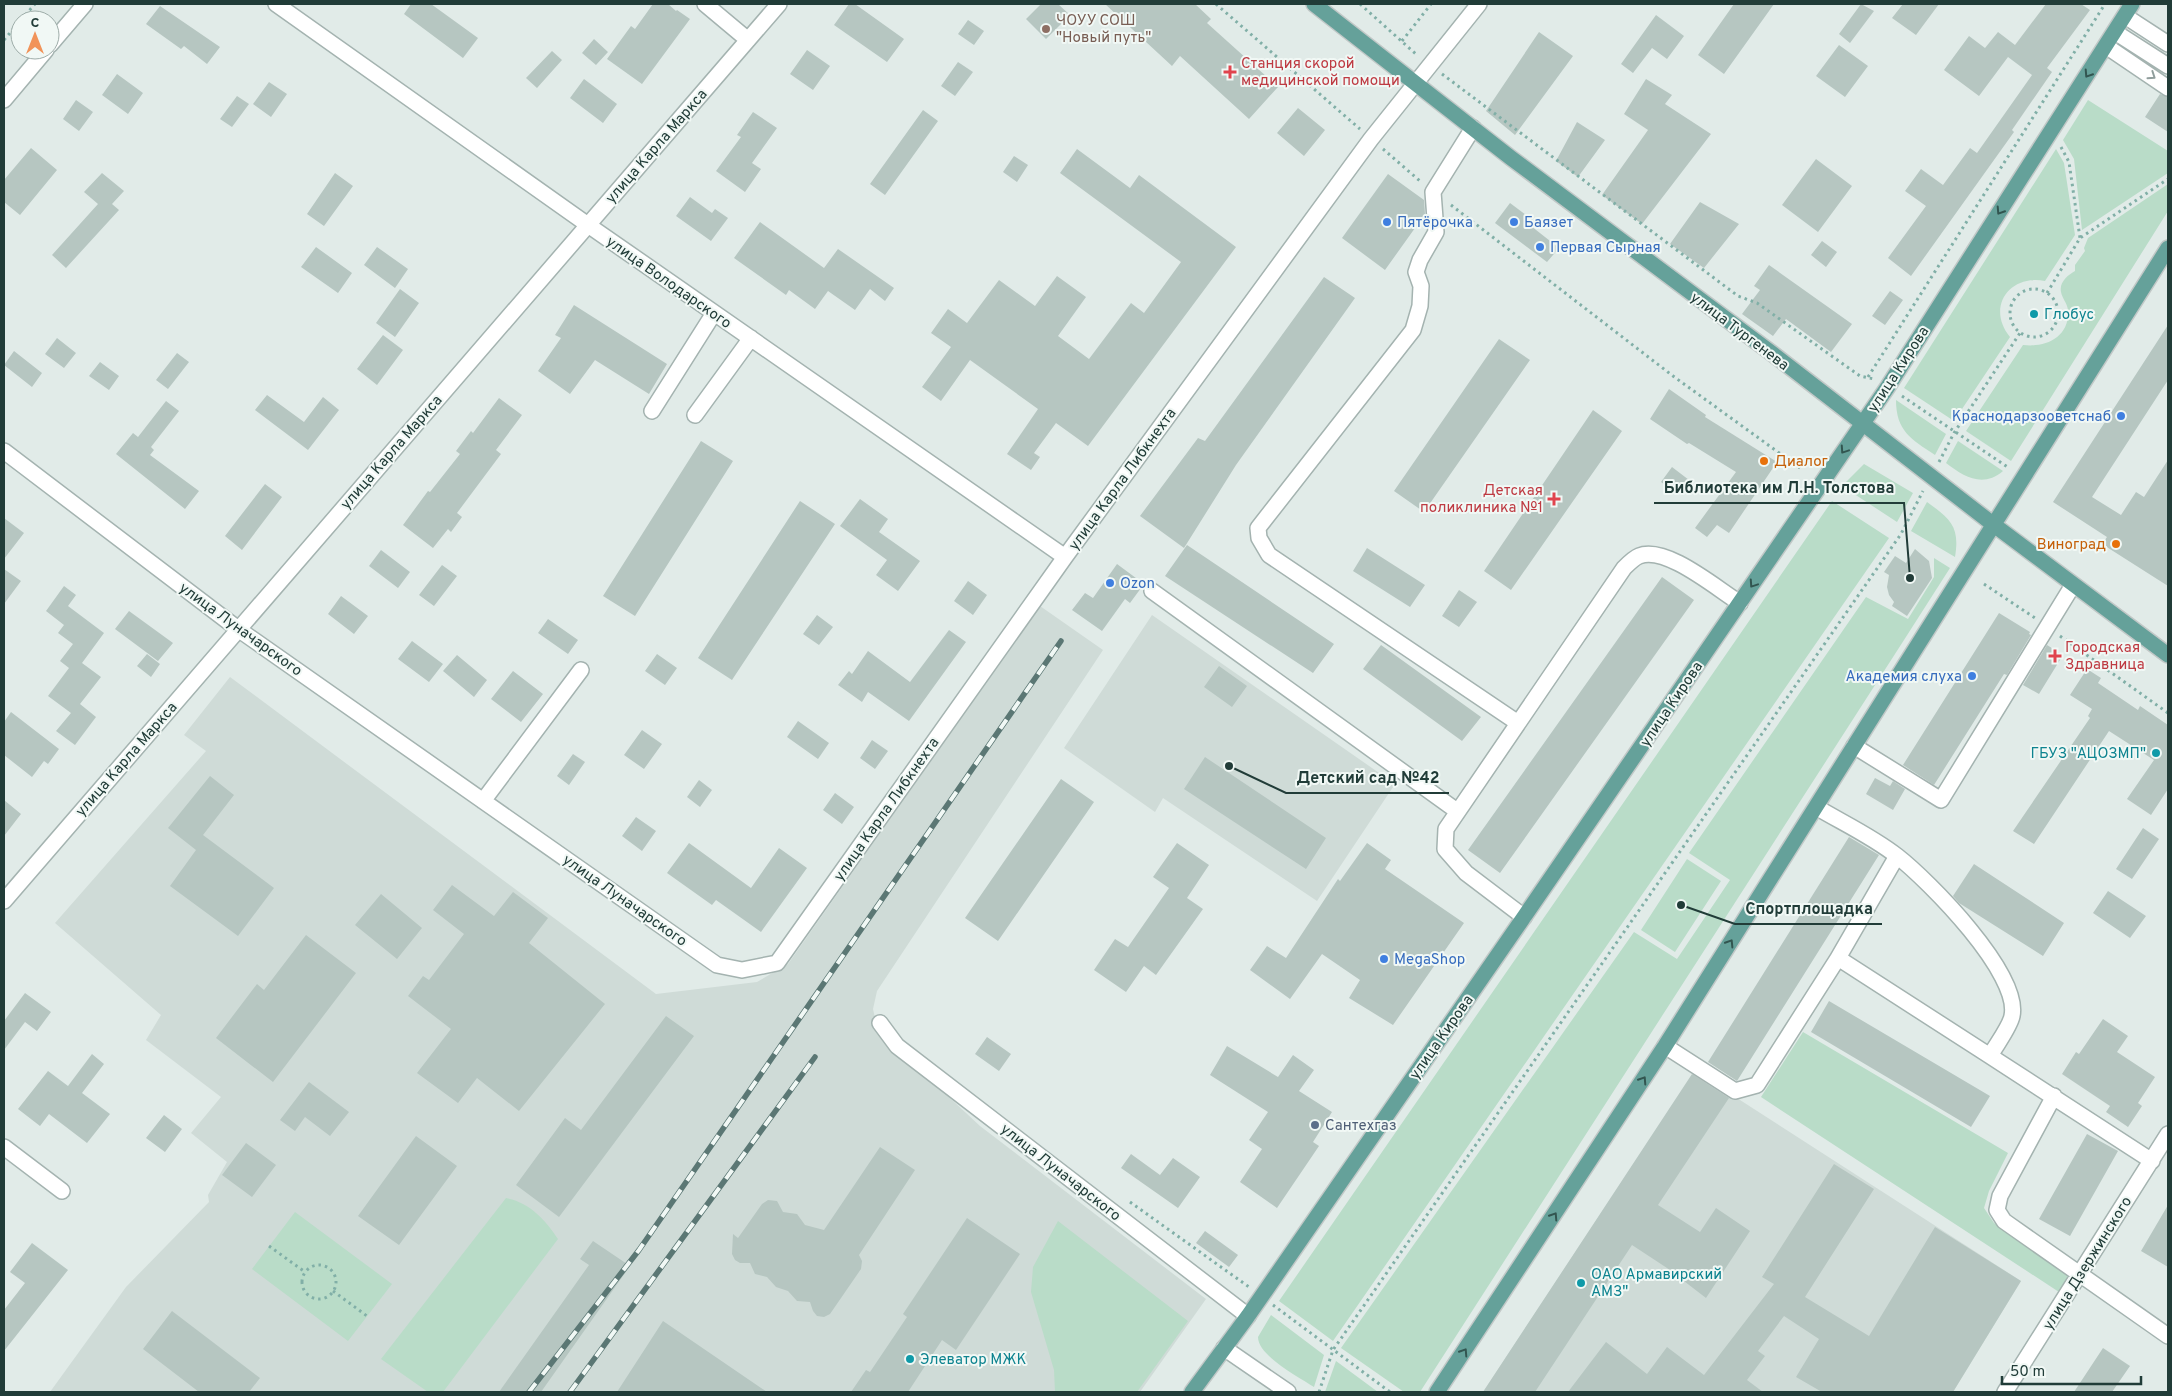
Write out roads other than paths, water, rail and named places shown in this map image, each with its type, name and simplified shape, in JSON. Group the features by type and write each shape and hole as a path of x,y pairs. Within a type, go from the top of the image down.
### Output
{"main road":[{"name":"улица Тургенева","path":"1314,4 1473,128 1994,525 2168,655"},
{"name":"улица Кирова","path":"1192,1392 1248,1316 1862,424 2129,10"},
{"path":"1437,1392 1665,1046 2168,248"}],"street":[{"path":"60,34 86,4"},
{"name":"улица Володарского","path":"276,4 588,225 1065,557"},
{"path":"705,4 748,40"},
{"name":"улица Карла Маркса","path":"4,902 238,628 779,4"},
{"name":"улица Карла Либкнехта","path":"776,963 1065,557 1371,139 1479,4"},
{"path":"2129,10 2168,44"},
{"path":"2115,32 2168,66"},
{"path":"2106,46 2168,88"},
{"path":"4,100 38,60"},
{"path":"1473,128 1433,192 1436,232 1420,260 1416,272 1421,286 1420,306 1413,330 1258,528 1259,538 1269,555 1518,723"},
{"path":"652,412 714,313"},
{"path":"695,415 751,338"},
{"name":"улица Луначарского","path":"4,451 238,628 717,965 742,970 776,963"},
{"path":"1524,917 1466,873 1445,849 1446,829 1624,568 1639,556 1654,554 1676,561 1740,603"},
{"path":"1854,746 1941,800 2073,584"},
{"path":"1152,591 1458,811"},
{"path":"483,801 580,670"},
{"path":"1816,807 1897,856 1976,935 2002,977 2012,1000 2012,1016 1990,1056"},
{"path":"1665,1046 1734,1091 1757,1085 1838,958 1897,856"},
{"path":"1838,958 2152,1161"},
{"name":"улица Луначарского","path":"880,1023 897,1046 1248,1316"},
{"path":"2054,1096 2000,1196 1997,1210 2004,1221 2168,1336"},
{"name":"улица Дзержинского","path":"2005,1392 2168,1134"},
{"path":"4,1147 62,1190"},
{"path":"1224,1348 1288,1392"}],"railway":[{"path":"529,1392 639,1250 1061,641"},
{"path":"570,1392 815,1057"}],"place":[{"name":"ЧОУУ СОШ \"Новый путь\"","path":"1046,29"},
{"name":"Станция скорой медицинской помощи","path":"1230,72"},
{"name":"Пятёрочка","path":"1387,222"},
{"name":"Баязет","path":"1514,222"},
{"name":"Первая Сырная","path":"1540,247"},
{"name":"Глобус","path":"2034,314"},
{"name":"Краснодарзооветснаб","path":"2121,416"},
{"name":"Диалог","path":"1764,461"},
{"name":"Детская поликлиника №1","path":"1554,499"},
{"name":"Виноград","path":"2116,544"},
{"name":"Библиотека им Л.Н. Толстова","path":"1910,578"},
{"name":"Ozon","path":"1110,583"},
{"name":"Городская Здравница","path":"2055,656"},
{"name":"Академия слуха","path":"1972,676"},
{"name":"ГБУЗ \"АЦОЗМП\"","path":"2156,753"},
{"name":"Детский сад №42","path":"1229,766"},
{"name":"Спортплощадка","path":"1681,905"},
{"name":"MegaShop","path":"1384,959"},
{"name":"Сантехгаз","path":"1315,1125"},
{"name":"ОАО Армавирский АМЗ\"","path":"1581,1283"},
{"name":"Элеватор МЖК","path":"910,1359"}]}
